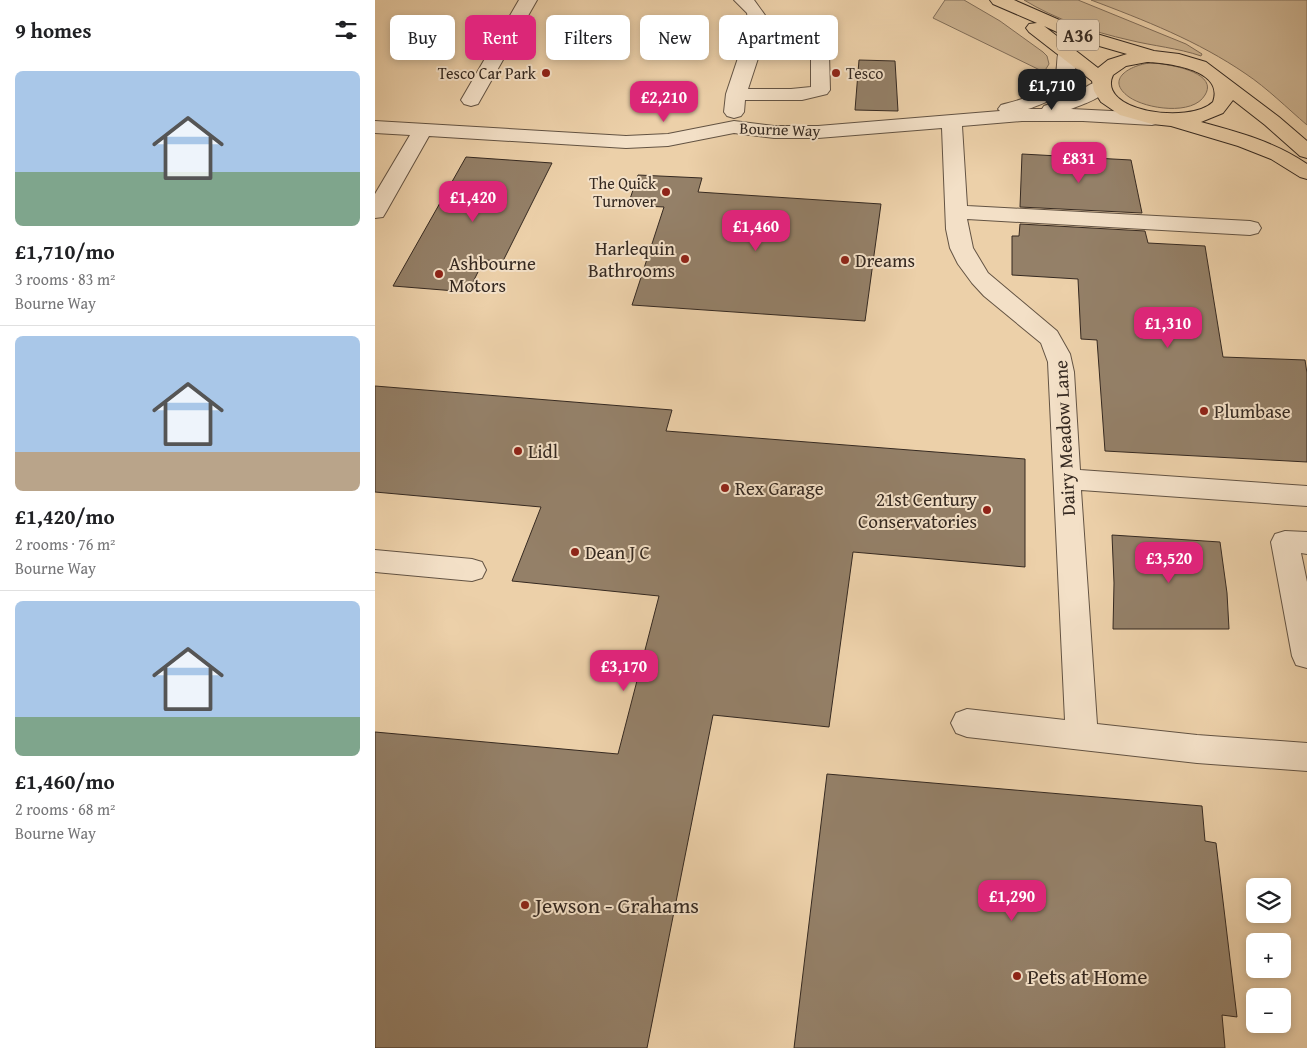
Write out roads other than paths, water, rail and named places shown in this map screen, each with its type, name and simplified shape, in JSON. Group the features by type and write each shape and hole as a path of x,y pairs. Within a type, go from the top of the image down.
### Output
{"highway":[{"name":"A36","path":"993,0 1067,52 1101,83"},
{"name":"A36","path":"999,0 1074,33 1162,57"},
{"path":"1307,152 1272,121 1202,68 1183,61 1162,57 1133,58 1121,61 1104,72 1101,83 1103,93 1117,106 1127,111 1244,142 1288,161 1307,173"},
{"path":"1160,119 1185,120 1212,112 1220,105 1224,97 1224,89 1219,81"}],"street":[{"path":"471,100 528,0"},
{"path":"743,0 756,15"},
{"name":"Bourne Way","path":"964,120 1032,101 1049,93 1067,74 1067,52"},
{"path":"734,127 736,94 747,60"},
{"path":"736,94 805,93 820,90 820,60"},
{"name":"Bourne Way","path":"1022,116 1068,104 1101,83"},
{"name":"Bourne Way","path":"375,128 627,142 668,140 734,127 774,132 818,132 1022,116 1083,115 1160,119"},
{"name":"Dairy Meadow Lane","path":"964,120 956,212 959,245 967,262 981,281 1038,326 1058,348 1062,360 1066,479 1082,736"},
{"path":"375,212 423,130"},
{"path":"956,212 1250,228"},
{"path":"1066,479 1307,496"},
{"path":"1307,543 1285,542 1307,656"},
{"path":"375,561 472,570"},
{"path":"967,723 1197,749 1307,758"}],"place":[{"name":"Tesco Car Park","path":"546,73"},
{"name":"Tesco","path":"836,73"},
{"name":"The Quick Turnover","path":"666,192"},
{"name":"Harlequin Bathrooms","path":"685,259"},
{"name":"Dreams","path":"845,260"},
{"name":"Ashbourne Motors","path":"439,274"},
{"name":"Plumbase","path":"1204,411"},
{"name":"Lidl","path":"518,451"},
{"name":"Rex Garage","path":"725,488"},
{"name":"21st Century Conservatories","path":"987,510"},
{"name":"Dean J C","path":"575,552"},
{"name":"Jewson - Grahams","path":"525,905"},
{"name":"Pets at Home","path":"1017,976"}]}
